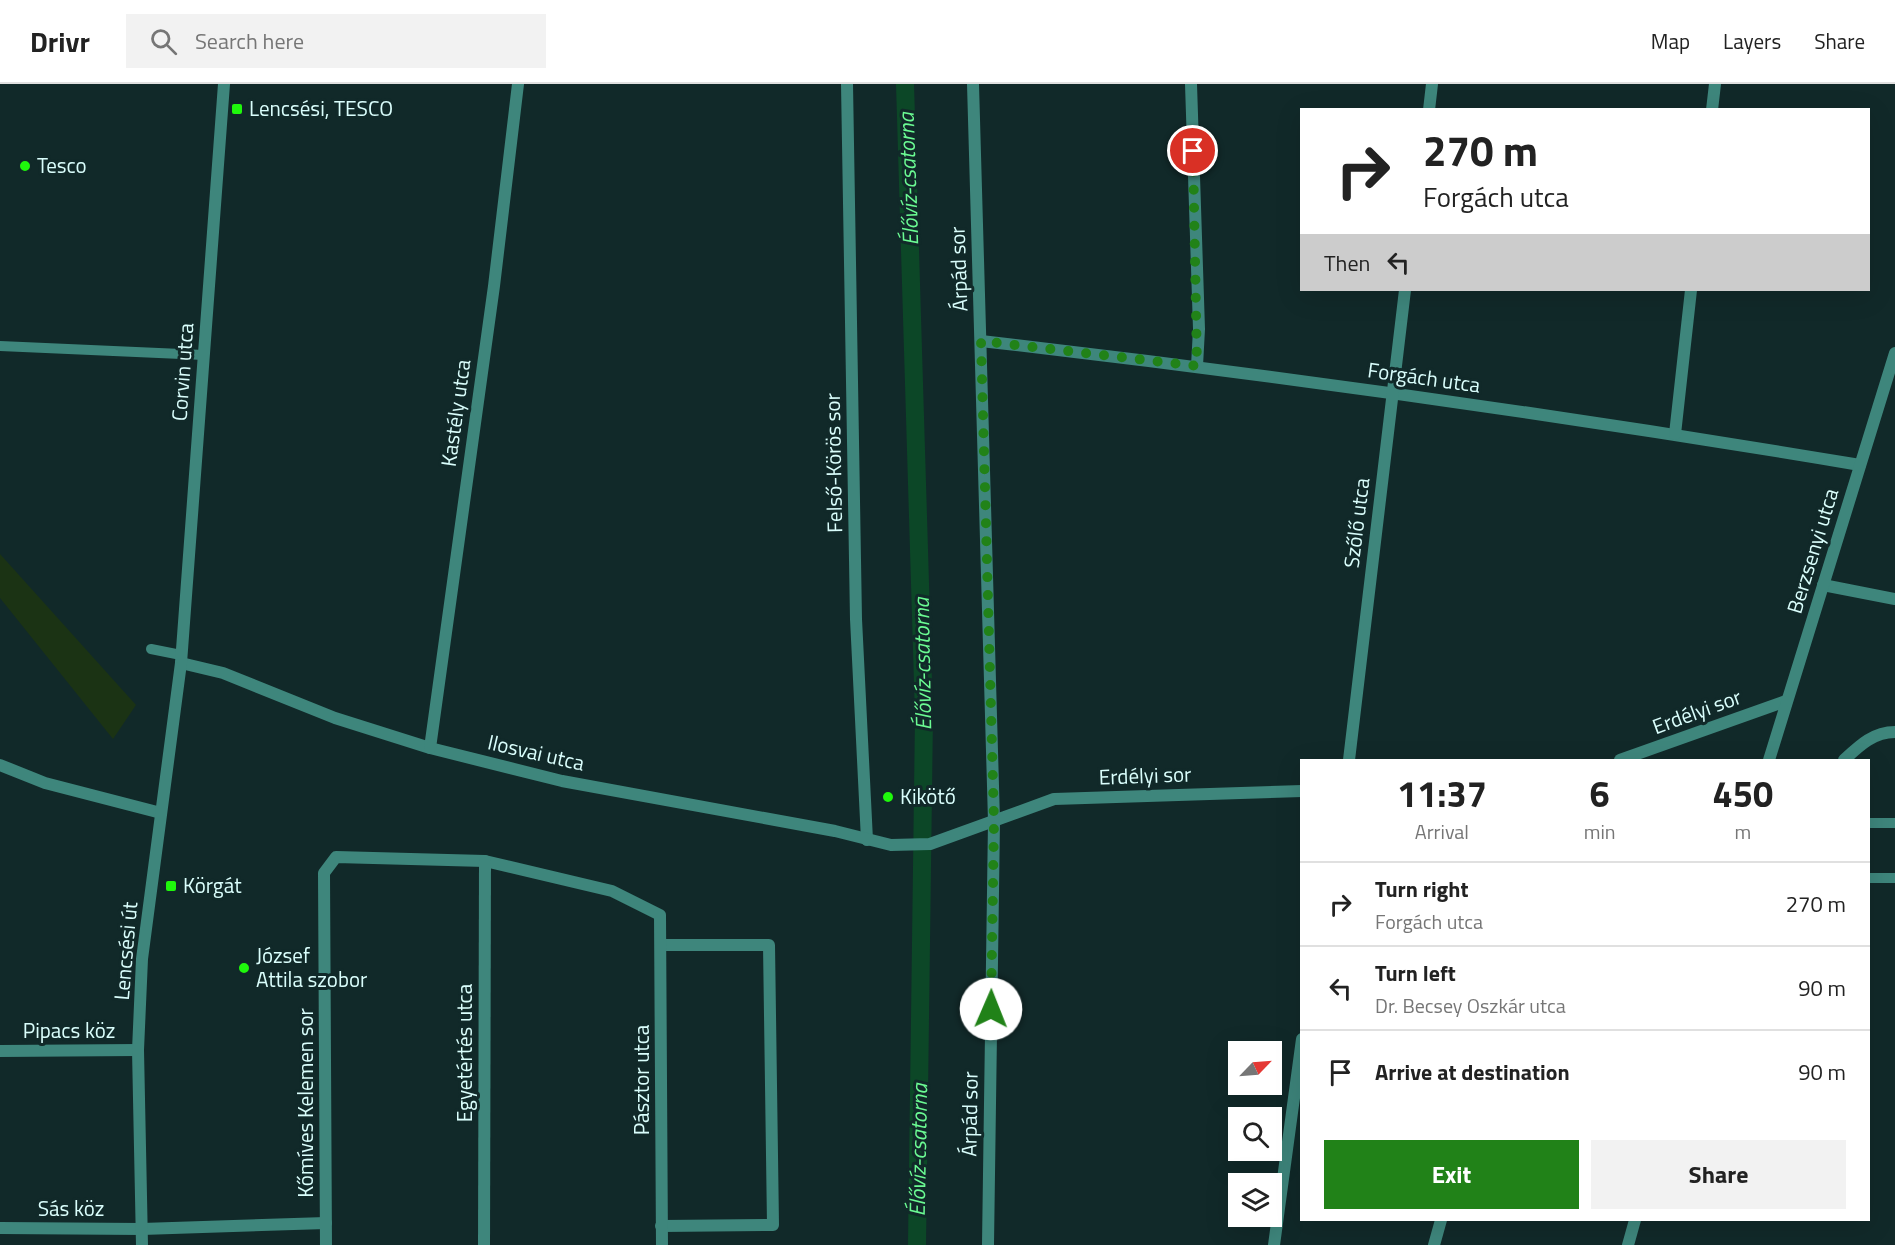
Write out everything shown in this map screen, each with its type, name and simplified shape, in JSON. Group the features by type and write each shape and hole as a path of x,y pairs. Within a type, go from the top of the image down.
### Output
{"street":[{"name":"Corvin utca","path":"181,659 224,84"},
{"name":"Kastély utca","path":"430,748 494,286 519,84"},
{"name":"Felső-Körös sor","path":"847,84 856,619 867,840"},
{"name":"Árpád sor","path":"973,84 994,821 988,1245"},
{"path":"1191,84 1199,329 1197,366"},
{"path":"1428,108 1432,84"},
{"path":"1712,108 1715,84"},
{"name":"Szőlő utca","path":"1349,759 1405,291"},
{"path":"1675,434 1691,291"},
{"name":"Forgách utca","path":"981,341 1392,392 1675,434 1860,465"},
{"name":"Berzsenyi utca","path":"1769,759 1895,353"},
{"path":"1823,585 1895,599"},
{"name":"Ilosvai utca","path":"181,659 223,673 335,718 430,748 562,781 836,831 891,845 930,844"},
{"name":"Lencsési út","path":"142,1245 138,1050 142,959 181,659"},
{"name":"Erdélyi sor","path":"1623,759 1786,701"},
{"path":"1845,759 1865,741 1885,732 1895,732"},
{"path":"0,765 45,783 161,813"},
{"name":"Erdélyi sor","path":"930,844 1054,799 1300,791"},
{"name":"Kőmíves Kelemen sor","path":"326,1245 324,873 336,857 485,861"},
{"name":"Pásztor utca","path":"485,861 612,891 660,915 662,1245"},
{"name":"Egyetértés utca","path":"484,1245 485,861"},
{"path":"661,945 769,945 773,1224 662,1226"},
{"name":"Pipacs köz","path":"0,1051 138,1050"},
{"path":"1274,1245 1300,1054"},
{"path":"1434,1245 1441,1221"},
{"path":"1628,1245 1635,1221"},
{"name":"Sás köz","path":"0,1228 142,1229 326,1223"}],"lane":[{"path":"0,346 204,355"},
{"path":"151,649 181,659"},
{"path":"1870,823 1895,823"},
{"path":"1870,878 1895,878"}],"green space":[{"path":"0,554 136,705 113,739 0,598"}],"waterway":[{"name":"Élővíz-csatorna","path":"905,84 924,716 917,1245"}],"place":[{"name":"Lencsési, TESCO","path":"237,109"},
{"name":"Tesco","path":"25,166"},
{"name":"Kikötő","path":"888,797"},
{"name":"Körgát","path":"171,886"},
{"name":"József Attila szobor","path":"244,968"}],"route":[{"path":"991,1009 994,821 981,341 1197,366 1199,329 1193,151"}]}
